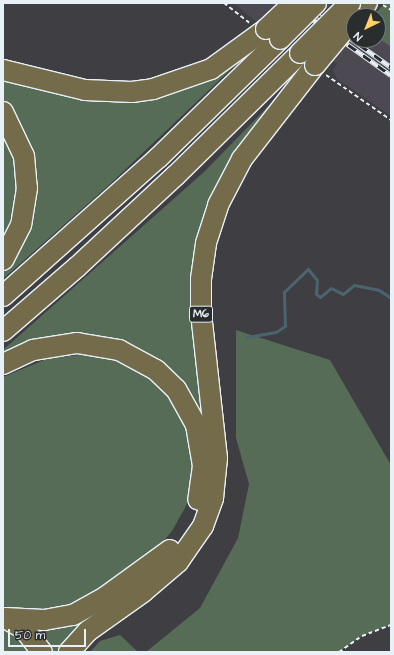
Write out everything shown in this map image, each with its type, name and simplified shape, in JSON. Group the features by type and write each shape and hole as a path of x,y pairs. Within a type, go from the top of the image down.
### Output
{"highway":[{"path":"3,296 158,158 267,30 294,3"},
{"path":"3,70 85,90 132,92 153,89 211,69 267,30 316,3"},
{"name":"M6","path":"69,652 88,630 142,592 178,562 203,526 213,498 217,458 201,314 201,279 206,243 218,206 242,159 313,64 346,26"},
{"name":"M6","path":"3,331 77,267 170,181 313,64"},
{"path":"3,112 24,156 27,188 21,225 3,260"},
{"path":"3,364 33,350 62,344 91,344 132,355 166,379 184,400 196,425 203,466 200,493 192,518 178,541 160,560 73,615 44,620 4,617"},
{"path":"4,617 24,629 42,652"}],"path":[{"path":"224,3 249,23 267,30"},
{"path":"313,64 391,120"},
{"path":"340,652 368,633 391,625"}],"shaded area":[{"path":"233,3 328,3 346,15 346,48 386,48 386,44 391,47 391,116 337,79 333,70 337,64 269,11 257,22"}],"green space":[{"path":"385,3 391,3 391,47 386,44 386,8 380,8"},
{"path":"247,54 109,185 3,279 3,270 23,237 12,112 3,101 3,77 99,99"},
{"path":"283,91 229,165 209,205 203,424 130,346 3,356 3,350 204,172"},
{"path":"3,133 13,157 17,191 10,222 3,240"},
{"path":"236,330 330,360 391,465 391,625 362,636 339,652 146,652 200,608 238,538 249,484 236,438"},
{"path":"90,354 122,362 156,383 170,399 184,422 192,457 191,489 186,506 172,531 156,550 67,609 27,611 3,606 3,377 49,358"},
{"path":"86,618 57,652 50,652 31,626"},
{"path":"3,625 5,626 35,652 3,652"},
{"path":"120,635 138,652 90,652 100,641"}],"waterway":[{"path":"247,337 276,332 285,326 284,292 308,269 317,280 316,294 320,297 331,288 343,294 354,285 379,290 391,298"}],"railway":[{"path":"290,3 391,75"},
{"path":"301,3 391,67"}]}
